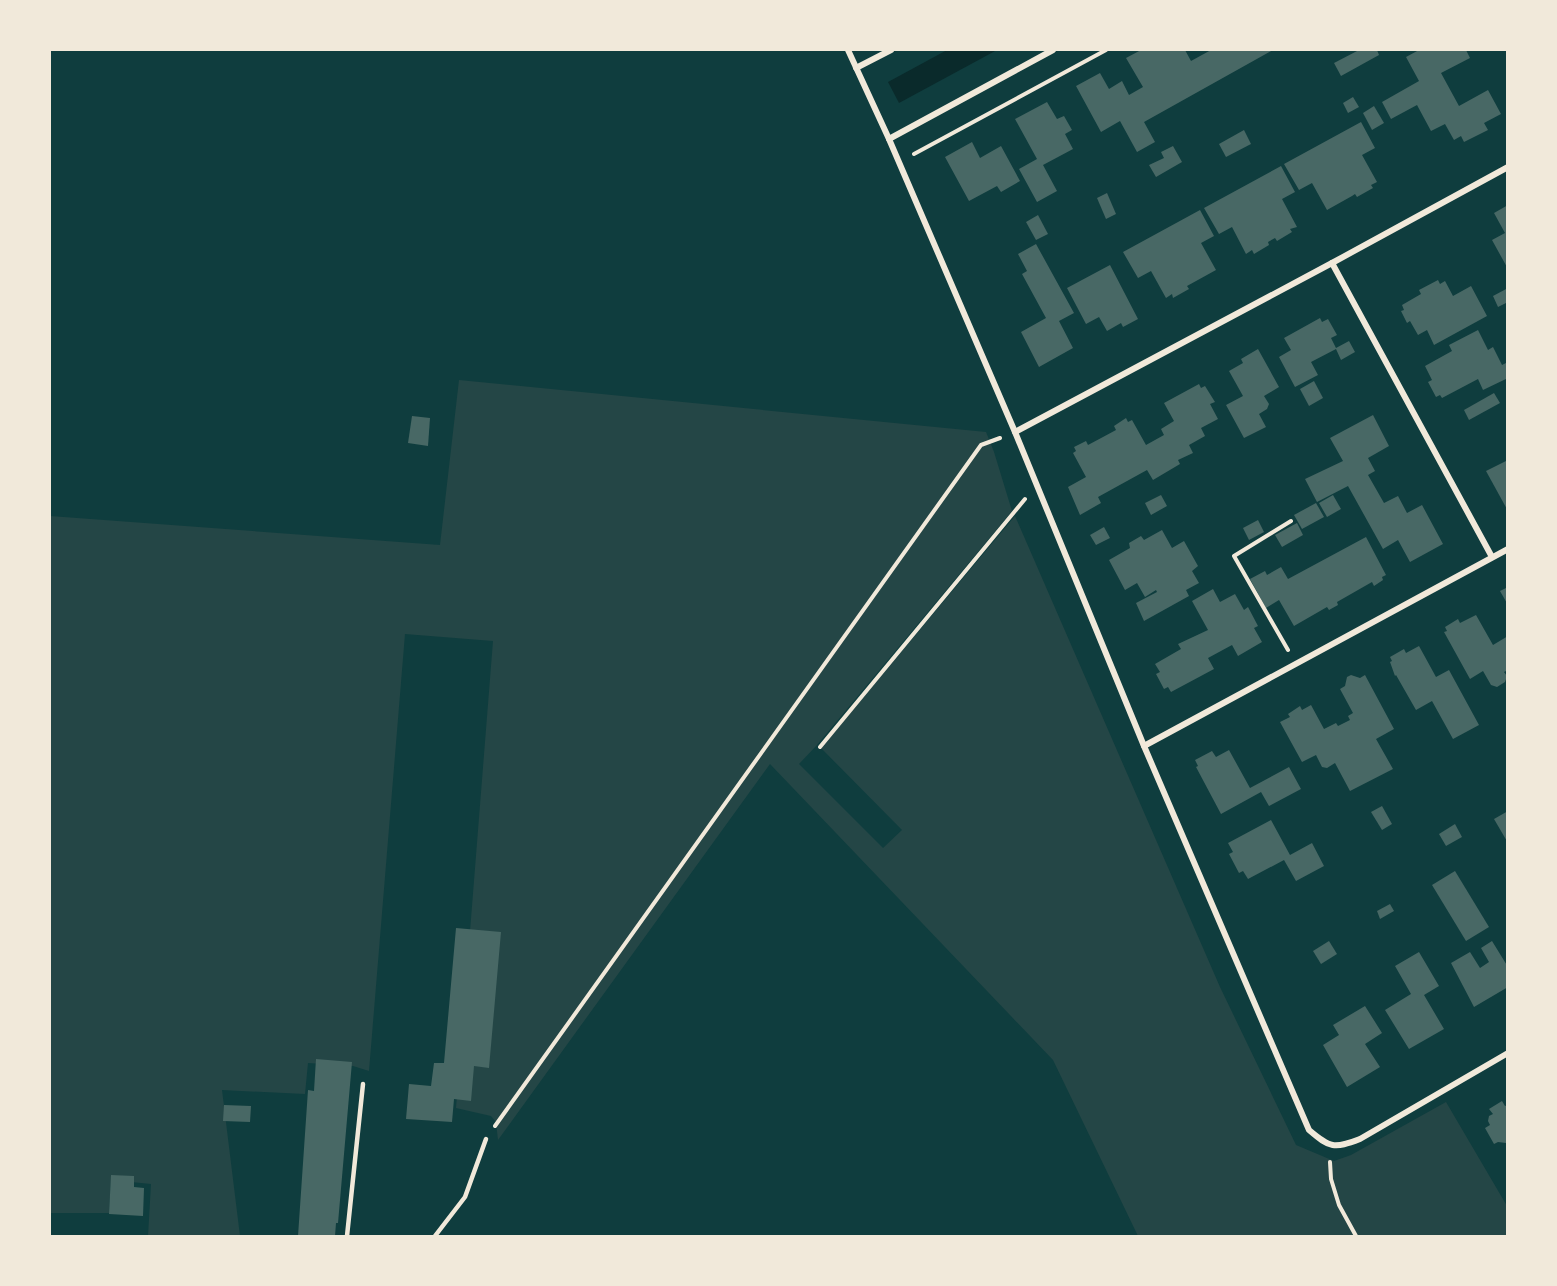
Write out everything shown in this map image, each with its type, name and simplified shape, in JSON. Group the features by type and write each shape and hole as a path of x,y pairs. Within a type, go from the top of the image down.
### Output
{"street":[{"path":"848,50 889,139 1015,432 1144,746 1309,1130 1324,1144 1342,1146 1360,1139 1508,1053"},
{"path":"856,69 891,50"},
{"path":"889,139 1053,50"},
{"path":"1015,432 1332,264 1508,167"},
{"path":"1332,264 1492,557"},
{"path":"1144,746 1508,549"}],"lane":[{"path":"347,1236 363,1084"},
{"path":"435,1236 465,1197 486,1139"}],"path":[{"path":"898,162 1106,50"},
{"path":"486,1139 981,445 1015,432"},
{"path":"819,747 1036,485"},
{"path":"1291,521 1234,556 1296,663"},
{"path":"1324,1144 1331,1164 1331,1179 1339,1205 1356,1236"}],"shaded area":[{"path":"947,50 997,50 899,103 888,82"},
{"path":"459,380 986,432 1012,511 799,764 883,848 902,830 821,748 1015,516 1220,987 1296,1145 1334,1161 1351,1155 1446,1102 1507,1206 1507,1236 1138,1236 1053,1060 770,764 498,1140 496,1122 491,1116 456,1108 493,641 405,634 369,1071 353,1066 308,1063 305,1094 222,1090 240,1236 148,1236 151,1184 111,1180 109,1213 50,1213 50,516 440,545"}],"building":[{"path":"1141,50 1185,50 1191,61 1211,50 1273,50 1144,122 1155,142 1137,152 1120,121 1101,132 1076,86 1100,73 1109,89 1122,81 1129,95 1143,87 1126,58"},
{"path":"1359,50 1377,50 1379,55 1341,76 1334,63"},
{"path":"1419,50 1466,50 1470,58 1441,73 1459,106 1488,90 1501,114 1484,123 1488,130 1464,142 1461,136 1454,140 1445,124 1431,131 1417,105 1391,119 1382,102 1419,81 1406,57"},
{"path":"1353,97 1359,107 1348,113 1343,103"},
{"path":"1047,102 1057,119 1064,116 1072,130 1065,134 1073,149 1043,165 1057,191 1037,202 1019,169 1037,159 1015,119"},
{"path":"1374,106 1384,123 1372,130 1363,113"},
{"path":"1361,122 1375,148 1362,155 1377,182 1371,185 1373,188 1357,197 1355,194 1327,210 1312,183 1299,190 1284,164"},
{"path":"1244,130 1251,144 1226,157 1219,144"},
{"path":"972,142 980,158 1001,146 1020,181 1001,192 997,186 969,201 945,157"},
{"path":"1173,146 1182,162 1156,177 1149,165 1164,158 1161,152"},
{"path":"1281,166 1295,192 1282,199 1297,227 1290,229 1292,232 1277,241 1275,238 1268,242 1269,245 1254,254 1252,250 1246,254 1232,227 1219,234 1204,208"},
{"path":"1107,193 1116,214 1106,219 1097,198"},
{"path":"1508,205 1508,269 1492,240 1505,233 1494,213"},
{"path":"1200,210 1214,236 1201,243 1216,270 1187,286 1189,289 1173,298 1172,294 1166,298 1151,271 1138,278 1123,252"},
{"path":"1038,215 1048,234 1036,240 1026,222"},
{"path":"1036,244 1074,313 1059,321 1073,348 1039,367 1021,332 1046,318 1022,274 1027,271 1018,254"},
{"path":"1110,265 1138,319 1123,327 1121,323 1107,331 1099,317 1086,324 1067,288"},
{"path":"1438,280 1440,284 1445,281 1453,296 1471,286 1487,316 1434,345 1427,330 1418,335 1410,321 1407,323 1401,311 1404,310 1402,305 1421,294 1419,290"},
{"path":"1508,288 1508,302 1498,307 1493,296"},
{"path":"1320,318 1322,322 1328,319 1337,335 1331,338 1336,348 1349,341 1355,352 1341,360 1336,349 1311,362 1318,375 1295,387 1279,357 1291,350 1284,338"},
{"path":"1478,330 1488,350 1493,347 1502,365 1508,362 1508,378 1483,390 1478,379 1442,398 1440,395 1436,397 1428,382 1432,380 1425,366 1452,351 1449,345"},
{"path":"1258,349 1279,387 1264,396 1269,404 1267,409 1259,414 1266,427 1244,438 1226,405 1243,396 1229,371 1243,363 1241,359"},
{"path":"1314,381 1323,398 1309,406 1300,389"},
{"path":"1199,384 1201,388 1205,386 1215,402 1210,404 1218,419 1201,428 1205,436 1189,445 1193,453 1178,460 1180,464 1153,480 1147,470 1098,497 1101,503 1080,515 1068,487 1086,477 1073,453 1076,451 1074,447 1086,441 1088,445 1116,430 1114,426 1126,418 1128,422 1132,420 1146,445 1164,435 1161,429 1174,421 1164,403"},
{"path":"1494,393 1500,403 1469,420 1464,410"},
{"path":"1373,415 1389,446 1368,458 1375,471 1368,475 1384,503 1398,496 1407,513 1422,505 1443,544 1410,562 1398,540 1383,549 1348,486 1317,502 1305,479 1343,461 1330,438"},
{"path":"412,416 430,418 428,446 408,443"},
{"path":"1508,460 1508,511 1486,471"},
{"path":"1161,495 1167,506 1151,515 1145,503"},
{"path":"1333,495 1341,509 1327,517 1319,503"},
{"path":"1316,503 1324,517 1302,529 1294,515"},
{"path":"1258,520 1264,532 1249,540 1243,528"},
{"path":"1297,523 1303,535 1282,547 1275,535"},
{"path":"1104,527 1110,538 1096,545 1090,535"},
{"path":"1162,530 1172,548 1184,541 1198,566 1192,571 1199,583 1186,590 1189,596 1144,621 1136,603 1157,592 1156,590 1145,597 1137,583 1125,590 1109,560 1130,548 1129,543 1141,536 1144,540"},
{"path":"1366,537 1386,575 1382,577 1383,580 1374,586 1372,582 1337,602 1338,605 1329,610 1327,607 1294,626 1279,600 1266,608 1250,579 1265,571 1267,575 1281,567 1288,579"},
{"path":"1508,587 1508,605 1500,591"},
{"path":"1213,589 1220,602 1235,594 1244,610 1248,607 1258,626 1254,628 1262,642 1238,656 1232,645 1208,658 1214,669 1171,692 1168,687 1164,689 1156,674 1160,672 1155,664 1181,649 1178,644 1208,630 1192,601"},
{"path":"1476,615 1493,645 1508,636 1508,670 1504,672 1507,676 1505,682 1497,687 1491,685 1483,671 1470,679 1444,632 1447,631 1445,627 1458,619 1460,623"},
{"path":"1419,646 1436,677 1449,670 1479,725 1453,739 1432,701 1416,710 1395,676 1390,657 1404,649 1406,653"},
{"path":"1351,675 1360,678 1365,675 1394,729 1376,739 1393,769 1350,791 1335,763 1327,768 1322,767 1316,755 1302,762 1280,722 1290,717 1288,714 1300,706 1302,710 1311,705 1324,729 1350,720 1348,716 1353,713 1340,689 1345,686 1347,677"},
{"path":"1229,750 1250,788 1289,767 1301,789 1269,806 1261,792 1221,814 1196,767 1198,766 1195,760 1212,751 1216,757"},
{"path":"1382,806 1392,824 1382,830 1371,812"},
{"path":"1508,811 1508,843 1494,819"},
{"path":"1271,820 1290,855 1312,843 1324,866 1296,881 1284,860 1248,879 1243,871 1239,873 1229,854 1233,852 1228,843"},
{"path":"1455,824 1462,837 1446,846 1439,834"},
{"path":"1455,871 1489,927 1466,941 1432,885"},
{"path":"1390,904 1394,911 1380,919 1377,911"},
{"path":"456,928 501,932 489,1068 474,1066 471,1101 454,1099 452,1122 406,1119 409,1084 431,1086 434,1063 444,1063"},
{"path":"1329,941 1337,954 1321,964 1313,951"},
{"path":"1492,941 1508,967 1508,987 1474,1007 1451,963 1470,952 1480,968 1489,962 1481,948"},
{"path":"1419,952 1439,986 1424,995 1444,1029 1409,1049 1385,1010 1411,994 1395,966"},
{"path":"1365,1006 1382,1033 1365,1044 1380,1067 1347,1087 1323,1045 1339,1035 1333,1025"},
{"path":"316,1059 352,1062 335,1236 298,1236 308,1090 314,1091"},
{"path":"1502,1101 1505,1106 1508,1105 1508,1146 1506,1143 1494,1144 1485,1128 1490,1125 1489,1116 1493,1114 1489,1109"},
{"path":"224,1105 251,1106 250,1122 223,1121"},
{"path":"111,1175 134,1176 134,1187 144,1188 143,1216 109,1214"}]}
